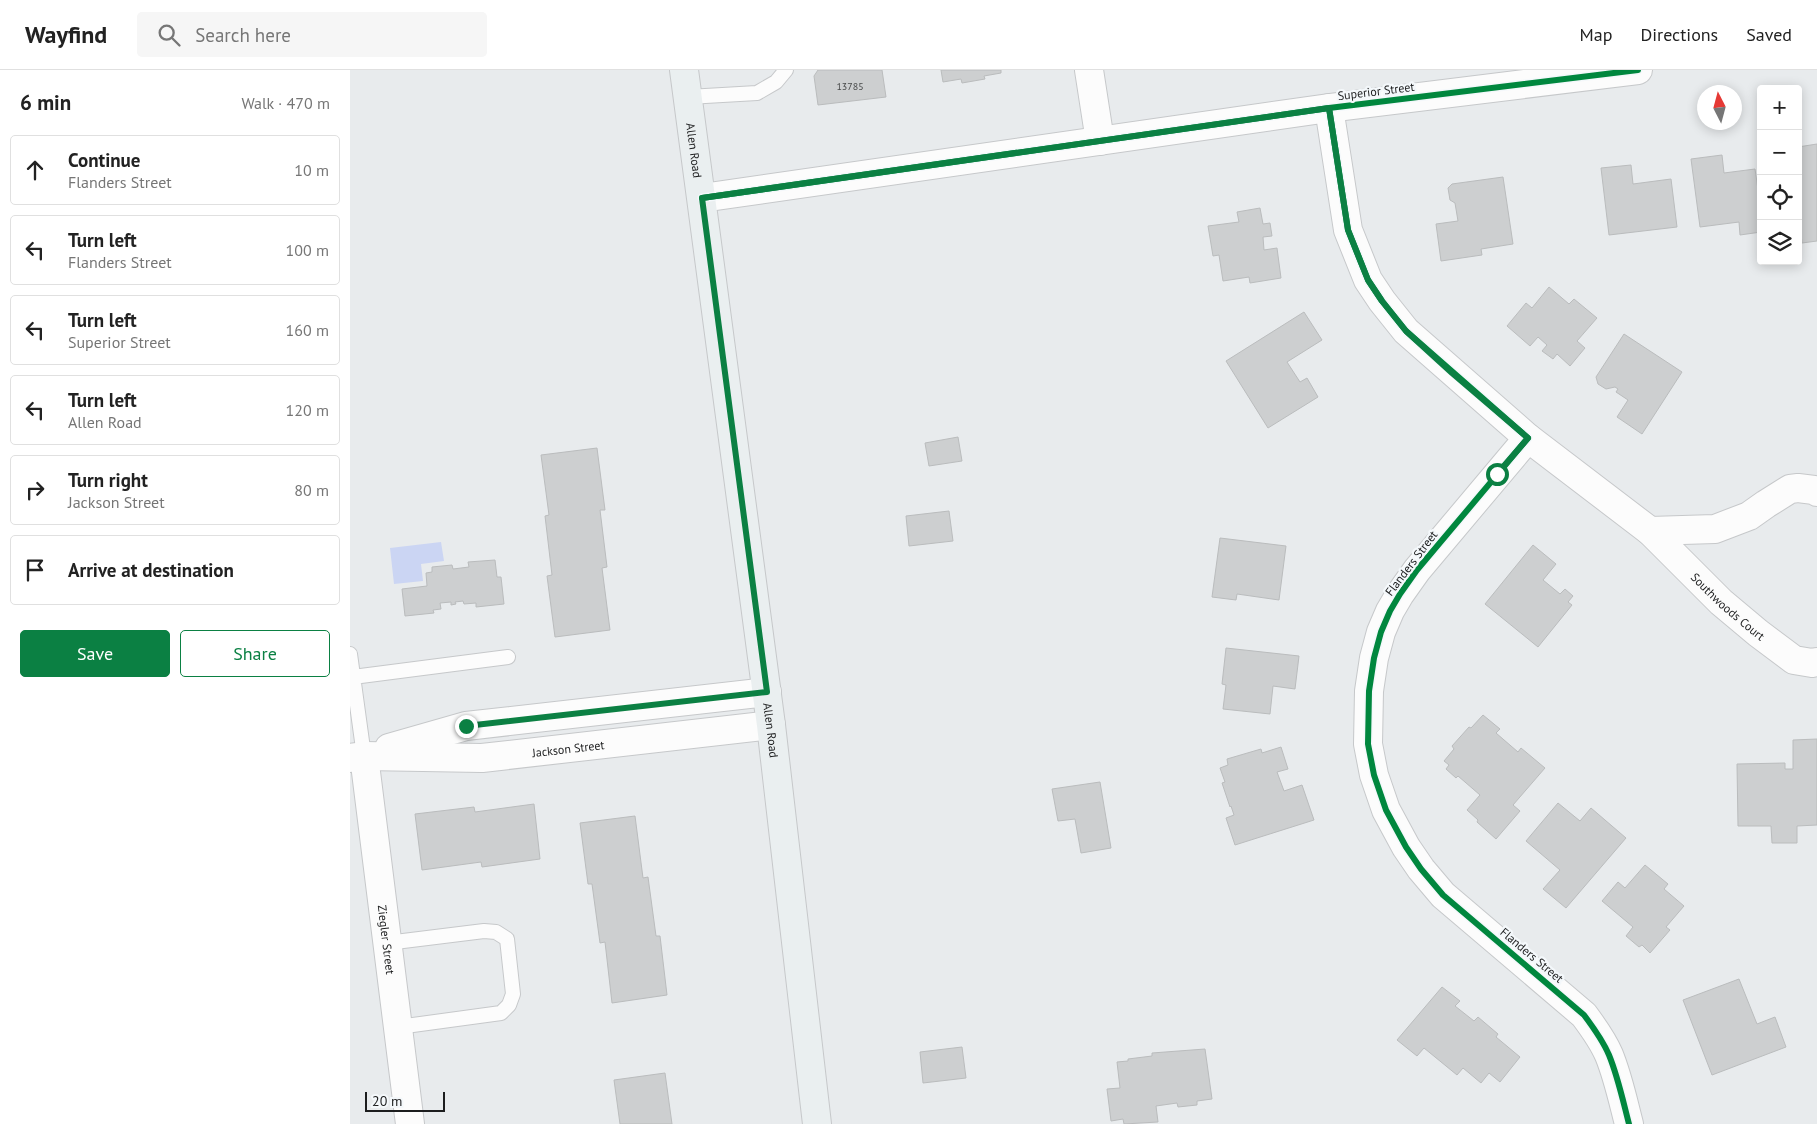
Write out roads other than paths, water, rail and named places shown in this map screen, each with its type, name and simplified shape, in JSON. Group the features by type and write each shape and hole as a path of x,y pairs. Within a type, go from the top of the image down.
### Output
{"main road":[{"name":"Allen Road","path":"684,70 772,725 817,1124"}],"street":[{"path":"1089,70 1100,141"},
{"name":"Superior Street","path":"702,198 1329,108 1496,79 1638,70"},
{"path":"1329,108 1348,230 1368,280 1387,309 1406,331 1528,438"},
{"name":"Southwoods Court","path":"1528,438 1650,531 1721,602 1758,633 1794,660 1817,662"},
{"name":"Flanders Street","path":"1528,438 1417,570 1390,611 1381,632 1374,658 1368,726 1371,760 1386,810 1421,869 1443,895 1569,1000 1584,1015 1608,1053 1629,1124"},
{"path":"1650,531 1715,530 1749,516 1790,489 1798,488 1817,492"},
{"path":"357,757 466,726 767,692"},
{"name":"Jackson Street","path":"357,757 482,758 772,725"},
{"name":"Ziegler Street","path":"357,757 387,943 410,1124"}],"lane":[{"path":"688,97 757,93 776,82 786,70"},
{"path":"350,654 357,757"},
{"path":"353,677 508,657"},
{"path":"387,943 484,931 496,932 507,939 513,994 509,1005 501,1013 398,1027"}],"water":[{"path":"441,542 444,561 421,564 423,581 394,584 390,548"}]}
